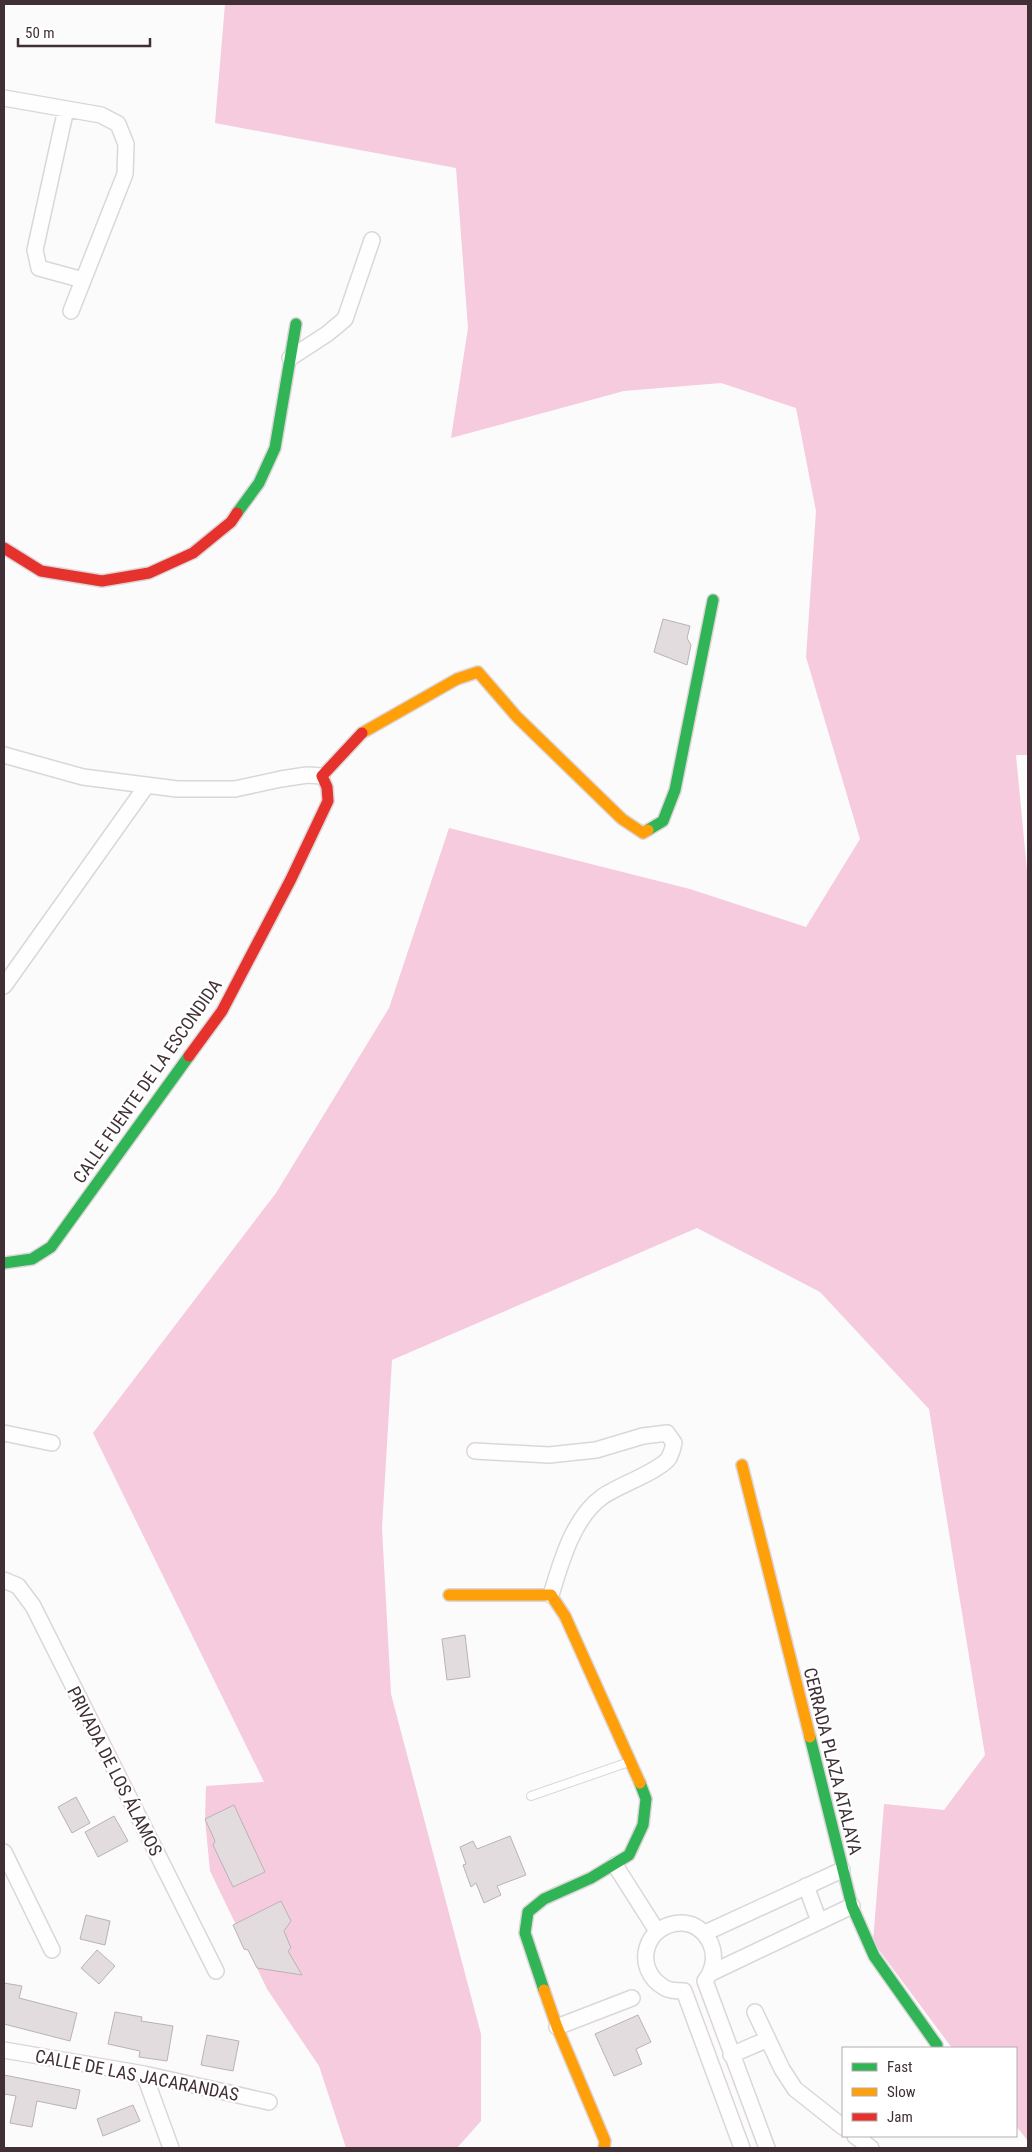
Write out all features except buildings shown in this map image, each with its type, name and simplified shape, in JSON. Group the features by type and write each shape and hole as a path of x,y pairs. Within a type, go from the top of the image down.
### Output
{"street":[{"path":"4,98 101,115 118,124 126,144 126,174 71,311"},
{"path":"66,109 35,250 39,268 83,280"},
{"path":"290,358 327,334 345,319 372,240"},
{"path":"4,548 41,571 102,581 150,573 193,553 231,522 259,483 275,448 296,324"},
{"path":"4,755 83,776 176,789 235,789 307,775 322,776 359,736 457,679 478,672 517,717 622,819 643,833 663,821 675,790 713,600"},
{"name":"CALLE FUENTE DE LA ESCONDIDA","path":"4,1263 32,1259 51,1247 222,1011 291,879 328,801 327,787 322,776"},
{"path":"4,986 147,785"},
{"path":"4,1433 52,1443"},
{"path":"475,1452 549,1455 596,1450 643,1436 667,1433 674,1443 668,1459 646,1474 602,1498 578,1524 563,1556 551,1595"},
{"name":"CERRADA PLAZA ATALAYA","path":"742,1465 852,1906 874,1956 937,2045"},
{"name":"PRIVADA DE LOS ÁLAMOS","path":"4,1580 18,1586 33,1606 216,1972"},
{"path":"449,1595 551,1595"},
{"path":"551,1595 565,1616 631,1761 646,1799 643,1826 629,1855 591,1878 544,1899 528,1912 525,1932 557,2027 605,2141 604,2148"},
{"path":"4,1852 52,1950"},
{"path":"615,1865 657,1931"},
{"path":"705,1933 842,1870"},
{"path":"806,1886 819,1921"},
{"path":"710,1973 852,1906"},
{"path":"742,2148 684,1991 666,1989 659,1984 652,1978 646,1962 647,1945 657,1931 673,1923 690,1924 705,1933 714,1952 710,1973 705,1981 767,2148"},
{"path":"557,2027 632,1998"},
{"path":"755,2012 766,2040 795,2089 842,2125"},
{"path":"731,2055 766,2040"},
{"name":"CALLE DE LAS JACARANDAS","path":"4,2050 144,2074 270,2102"},
{"path":"144,2074 170,2148"},
{"path":"856,2137 871,2148"}],"lane":[{"path":"531,1796 631,1761"}],"shaded area":[{"path":"225,4 1028,4 1028,755 1016,755 1028,881 1028,2141 1017,2127 1017,2047 951,2047 873,1942 884,1804 944,1810 985,1755 929,1409 820,1292 697,1228 392,1360 382,1528 391,1694 481,2034 481,2121 457,2148 346,2148 319,2066 267,1989 210,1871 205,1819 206,1786 264,1782 93,1433 276,1193 389,1008 449,828 690,889 806,927 860,839 806,657 816,511 796,408 721,383 624,391 451,438 468,328 456,168 215,123"}],"traffic: fast":[{"path":"237,513 259,483 275,448 296,324"},
{"path":"648,830 663,821 675,790 713,600"},
{"path":"4,1263 32,1259 51,1247 189,1056"},
{"path":"810,1737 852,1906 874,1956 937,2045"},
{"path":"544,1990 525,1933 528,1912 544,1899 591,1878 629,1855 643,1825 646,1799 640,1783"}],"traffic: slow":[{"path":"362,733 457,679 478,672 517,717 622,819 643,833 648,830"},
{"path":"742,1465 810,1737"},
{"path":"449,1595 551,1595 565,1616 640,1783"},
{"path":"544,1990 557,2027 605,2141 604,2148"}],"traffic: jam":[{"path":"4,548 41,571 102,581 149,573 193,553 231,522 237,513"},
{"path":"189,1056 222,1011 291,879 328,801 327,787 322,776 362,733"}]}
